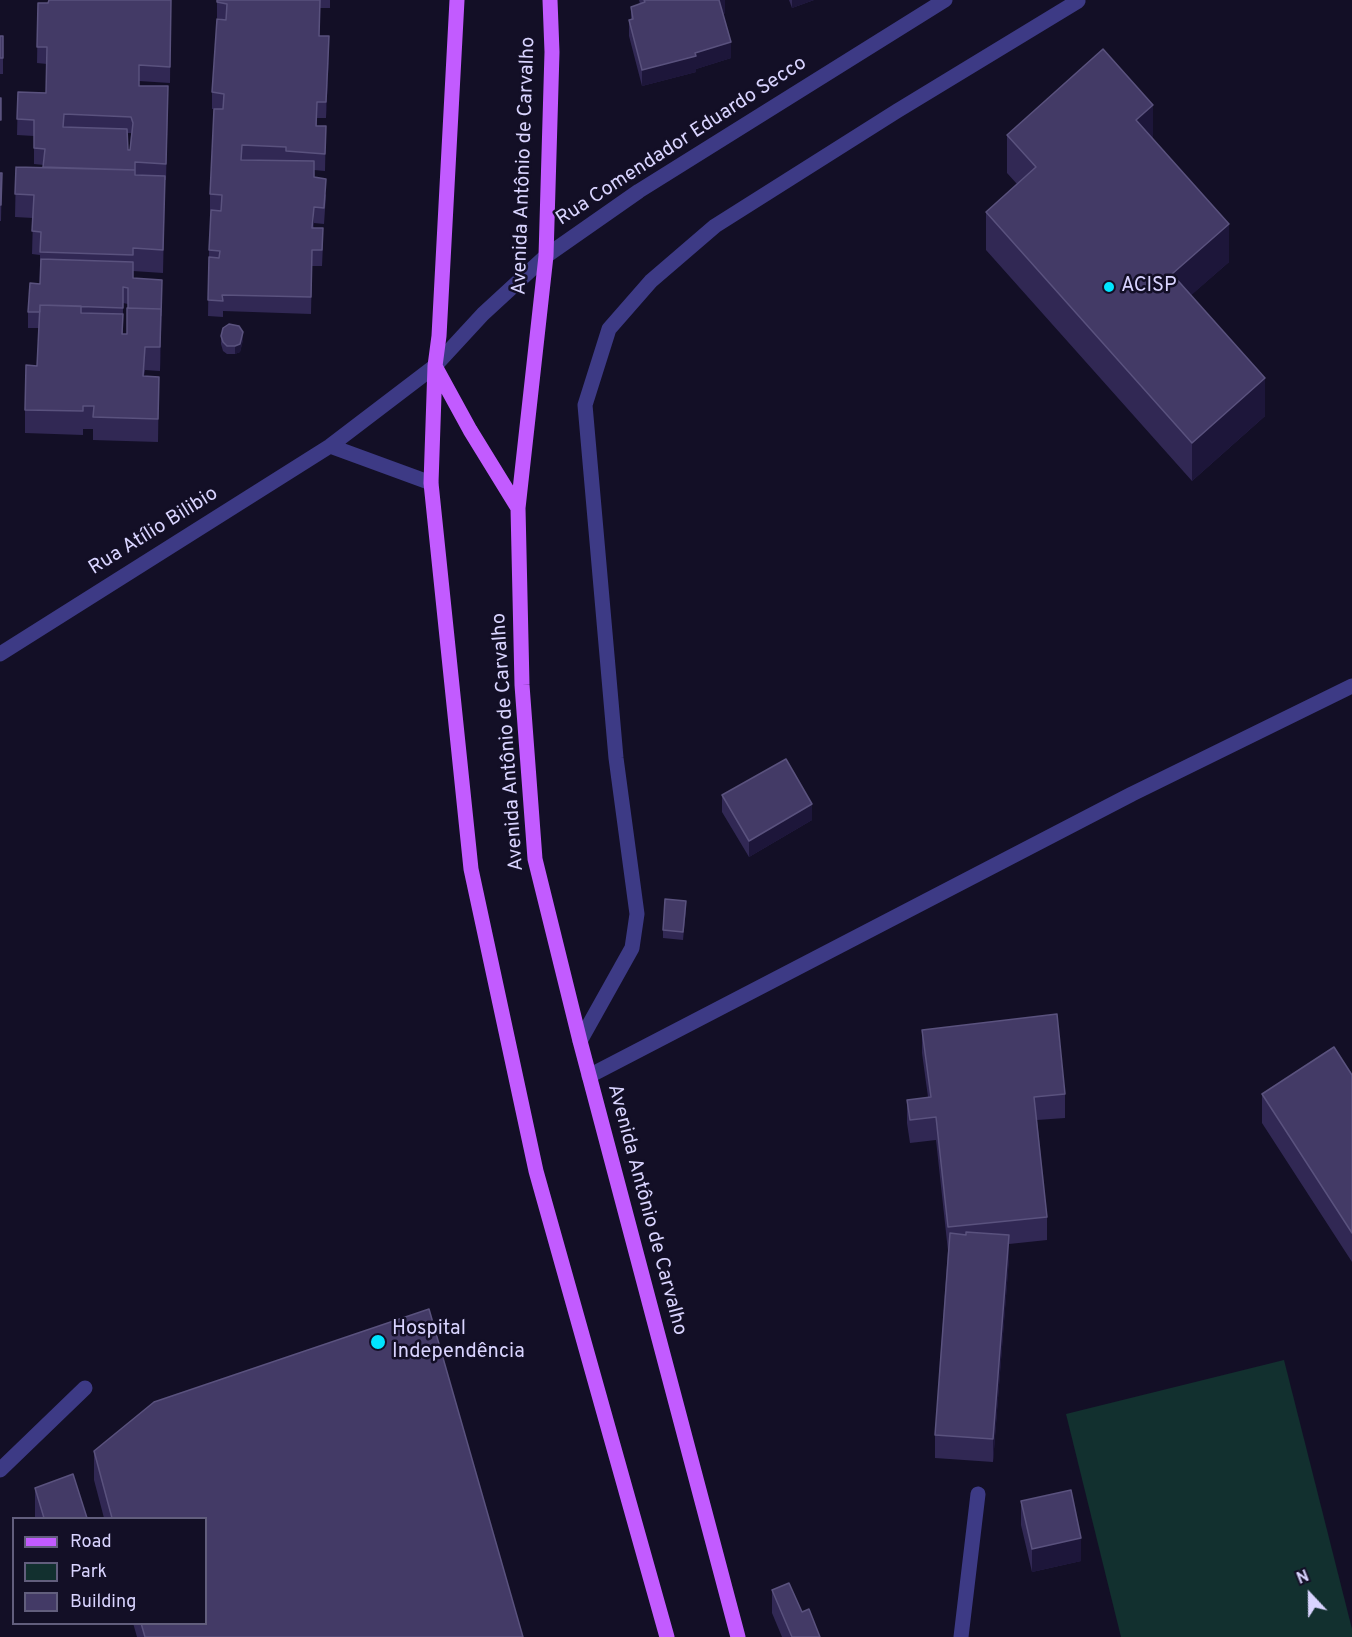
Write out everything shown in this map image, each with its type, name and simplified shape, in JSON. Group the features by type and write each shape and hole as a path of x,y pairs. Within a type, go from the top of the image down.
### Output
{"main road":[{"path":"457,0 439,336 435,366 431,483 471,869 536,1171 667,1637"},
{"name":"Avenida Antônio de Carvalho","path":"550,0 552,52 546,256 518,508 522,685 535,859 589,1076 738,1637"},
{"path":"435,366 470,430 518,508"}],"street":[{"name":"Rua Comendador Eduardo Secco","path":"435,366 483,314 546,256 639,191 945,0"},
{"path":"580,1041 632,948 637,914 616,758 585,405 609,329 651,281 715,226 897,111 1078,1"},
{"name":"Rua Atílio Bilibio","path":"0,654 330,446 435,366"},
{"path":"330,446 431,483"},
{"path":"589,1076 1132,794 1352,686"},
{"path":"0,1470 85,1388"},
{"path":"961,1637 978,1494"}],"green space":[{"path":"1284,1360 1352,1629 1352,1637 1121,1637 1066,1414"}],"building":[{"path":"49,0 171,0 170,67 139,65 139,86 168,86 166,164 135,162 135,170 43,167 45,149 34,148 34,120 17,119 18,92 46,93 47,47 37,47 38,3 48,3","holes":["64,114 131,117 133,123 130,150 128,150 127,129 63,127"]},
{"path":"217,0 320,0 319,36 329,36 326,102 317,102 316,126 326,126 325,154 286,151 286,147 242,145 241,160 314,161 314,177 326,179 324,208 314,207 312,228 323,228 322,250 312,250 311,297 222,295 223,301 208,300 209,257 219,258 220,251 209,250 211,210 221,211 222,195 210,194 214,109 223,109 224,94 212,92 217,19 226,20 227,4 217,2"},
{"path":"644,0 719,0 731,42 695,53 696,56 642,70 629,20 633,19 631,7 645,2"},
{"path":"0,36 3,36 3,58 0,58"},
{"name":"ACISP","path":"1103,49 1153,105 1136,120 1229,224 1172,274 1265,378 1192,443 986,212 1036,167 1007,135"},
{"path":"16,167 135,170 135,175 165,176 163,250 133,248 133,255 40,252 41,232 32,231 34,195 15,194"},
{"path":"0,173 2,173 1,205 0,205"},
{"path":"41,259 133,262 133,278 162,280 161,316 161,309 128,308 128,288 123,287 123,308 40,305 40,312 28,312 30,283 40,284"},
{"path":"40,305 81,306 81,313 123,314 122,334 127,334 127,308 161,309 160,347 145,347 143,376 159,377 158,419 93,417 94,406 83,406 83,411 25,410 26,365 37,366"},
{"path":"229,324 239,326 243,332 240,344 227,346 223,342 221,336 223,328"},
{"path":"786,759 812,804 749,841 722,795"},
{"path":"665,899 686,901 683,932 663,930"},
{"path":"1057,1014 1065,1094 1034,1097 1047,1217 948,1227 936,1117 910,1120 907,1100 931,1097 922,1030"},
{"path":"1334,1047 1352,1075 1352,1233 1262,1094"},
{"path":"966,1232 1009,1235 993,1439 935,1435 950,1233 966,1235"},
{"name":"Hospital Independência","path":"429,1309 523,1637 145,1637 142,1625 207,1625 207,1517 112,1517 94,1451 154,1402"},
{"path":"73,1474 87,1517 44,1517 35,1488"},
{"path":"1071,1490 1081,1538 1032,1549 1021,1501"},
{"path":"789,1583 802,1612 809,1609 820,1637 792,1637 772,1590"}],"place":[{"name":"ACISP","path":"1109,287"},
{"name":"Hospital Independência","path":"378,1342"}]}
